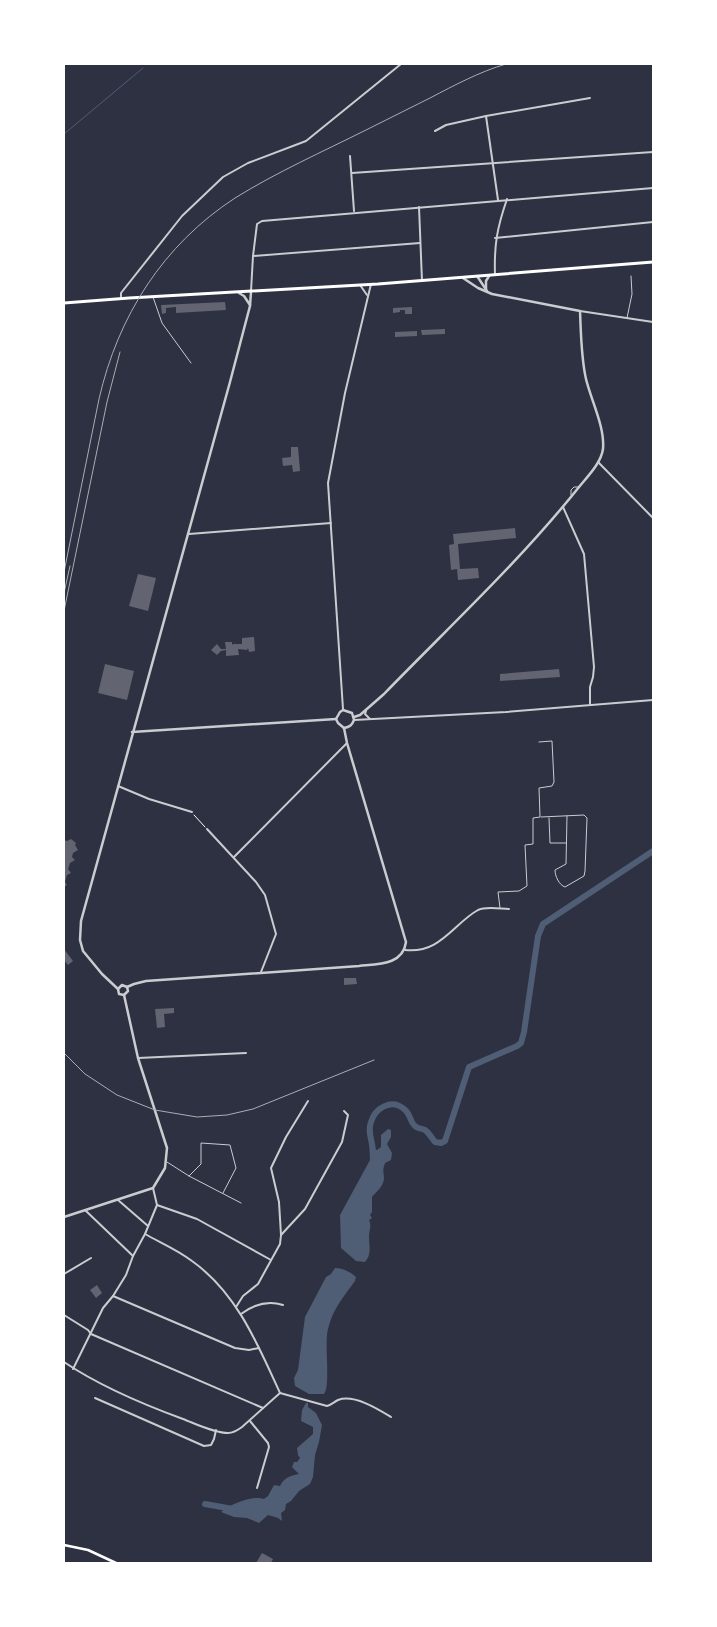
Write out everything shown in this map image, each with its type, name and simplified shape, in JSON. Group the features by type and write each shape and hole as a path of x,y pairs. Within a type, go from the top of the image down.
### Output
{"main road":[{"path":"64,303 153,296 422,281 653,262"},
{"path":"64,1545 88,1550 116,1563"}],"street":[{"path":"121,298 121,293 182,216 223,177 248,162 306,141 401,64"},
{"path":"435,131 446,125 486,116 590,98"},
{"path":"486,116 498,200"},
{"path":"352,173 653,152"},
{"path":"350,156 354,212"},
{"path":"124,995 119,994 118,989 85,955 80,945 80,932 132,732 189,534 250,306 253,256 258,224 262,221 419,206 653,188"},
{"path":"495,275 495,238 507,199"},
{"path":"419,206 422,281"},
{"path":"495,238 653,222"},
{"path":"253,256 420,243"},
{"path":"488,293 485,286 490,275"},
{"path":"477,276 488,293"},
{"path":"477,276 478,288"},
{"path":"463,278 488,293 512,299 653,322"},
{"path":"343,710 328,483 329,469 345,393 371,284"},
{"path":"360,285 367,295"},
{"path":"238,292 244,296 250,306"},
{"path":"344,728 352,724 354,718 367,709 516,558 563,507 598,462 603,449 602,439 586,377 580,311"},
{"path":"598,462 653,518"},
{"path":"563,507 584,554 594,667 590,688 590,704"},
{"path":"189,534 331,523"},
{"path":"354,718 370,719 506,712 653,700"},
{"path":"367,709 365,714 370,719"},
{"path":"343,710 352,713 354,718"},
{"path":"336,720 337,715 343,710"},
{"path":"132,732 336,720"},
{"path":"118,989 122,985 127,987 146,981 359,966 399,958 405,950 406,942 344,728 336,720"},
{"path":"234,858 347,743"},
{"path":"118,786 149,799 193,813"},
{"path":"207,829 264,893 275,927 275,939 261,973"},
{"path":"405,950 420,950 435,944 480,909 509,909"},
{"path":"64,1217 153,1188 162,1174 166,1161 167,1148 138,1058 124,995 127,993 127,987"},
{"path":"138,1058 246,1053"},
{"path":"236,1307 243,1296 258,1284 280,1244 279,1202 271,1168 282,1144 308,1101"},
{"path":"281,1235 305,1209 342,1142 348,1115 344,1111"},
{"path":"73,1369 103,1308 126,1275 133,1256 145,1234 157,1205 153,1188"},
{"path":"117,1199 148,1226"},
{"path":"157,1205 197,1219 271,1260"},
{"path":"84,1210 133,1256"},
{"path":"145,1234 191,1259 219,1284 241,1314 280,1393 327,1406 338,1400 354,1401 372,1405 390,1417"},
{"path":"64,1274 91,1258"},
{"path":"113,1296 235,1348 249,1350 259,1348"},
{"path":"241,1314 256,1305 266,1303 283,1305"},
{"path":"64,1315 91,1334 263,1408"},
{"path":"64,1362 105,1387 151,1407 216,1430 228,1432 236,1431 250,1421 280,1393"},
{"path":"94,1398 204,1446 211,1445 216,1430"},
{"path":"250,1421 270,1447 257,1488"}],"lane":[{"path":"627,318 632,294 631,276"},
{"path":"153,296 162,323 191,363"},
{"path":"539,742 552,741 554,782 552,786 539,788 540,817"},
{"path":"500,909 498,892 518,891 527,886 525,845 533,844 533,818 540,817 584,815 587,818 584,876 565,887 562,886 555,875 555,870 566,864 567,816"},
{"path":"549,817 550,843 567,843"},
{"path":"189,1176 201,1164 201,1143 230,1145 236,1168 223,1193"},
{"path":"166,1161 189,1176 241,1203"}],"path":[{"path":"193,813 207,829"}],"water":[{"path":"388,1129 391,1130 391,1137 387,1144 392,1153 391,1160 385,1163 383,1182 372,1197 372,1212 370,1215 372,1218 369,1220 369,1253 365,1262 356,1261 341,1248 340,1215 370,1160 369,1137 377,1150 381,1147 381,1135"},
{"path":"335,1268 352,1273 356,1277 330,1321 327,1336 327,1382 324,1394 309,1394 295,1386 294,1378 298,1370 305,1317 326,1277"},
{"path":"306,1403 316,1413 322,1425 315,1455 313,1477 310,1484 299,1491 286,1504 285,1510 281,1513 282,1521 268,1515 259,1523 221,1512 242,1501 254,1498 264,1499 268,1496 274,1485 280,1486 287,1478 299,1474 292,1467 294,1462 297,1462 300,1458 297,1448 313,1434 313,1427 301,1421 302,1410"}],"building":[{"path":"225,302 226,310 176,313 176,307 166,308 166,313 162,314 161,305"},
{"path":"412,307 412,314 405,314 405,310 393,313 393,308"},
{"path":"445,329 445,334 422,335 421,330"},
{"path":"417,331 417,336 395,337 395,332"},
{"path":"291,447 298,447 300,471 293,472 292,465 283,466 282,458 291,457"},
{"path":"515,528 516,538 458,544 460,569 478,568 479,578 458,580 457,569 451,570 449,545 454,544 453,534"},
{"path":"138,574 156,578 148,611 129,606"},
{"path":"254,637 255,651 249,652 248,648 247,650 238,649 239,655 226,656 226,650 221,651 217,655 211,650 217,644 221,649 226,649 225,642 232,642 232,645 242,644 242,638"},
{"path":"105,664 134,671 127,700 98,693"},
{"path":"559,669 560,677 500,681 500,674"},
{"path":"71,839 76,843 75,845 78,850 73,853 72,857 75,860 70,863 68,869 71,873 67,875 65,882 67,885 64,887 64,840"},
{"path":"64,949 73,961 68,965 64,960"},
{"path":"344,978 356,978 357,984 344,985"},
{"path":"174,1008 174,1013 164,1014 165,1027 157,1028 155,1009"},
{"path":"97,1285 102,1293 96,1298 90,1290"},
{"path":"262,1553 273,1559 271,1563 256,1563"}],"waterway":[{"path":"64,134 143,68"},
{"path":"373,1152 370,1133 373,1117 384,1106 394,1104 404,1109 415,1126 425,1130 435,1142 441,1143 445,1141 469,1067 521,1043 538,936 543,924 653,851"},
{"path":"205,1504 233,1509"}],"railway":[{"path":"64,572 107,368 131,311 165,260 209,217 235,198 300,162 458,84 506,64"},
{"path":"64,611 107,402 120,352"},
{"path":"64,593 70,566"},
{"path":"64,1053 85,1074 117,1095 155,1110 197,1117 227,1115 253,1109 374,1060"}]}
